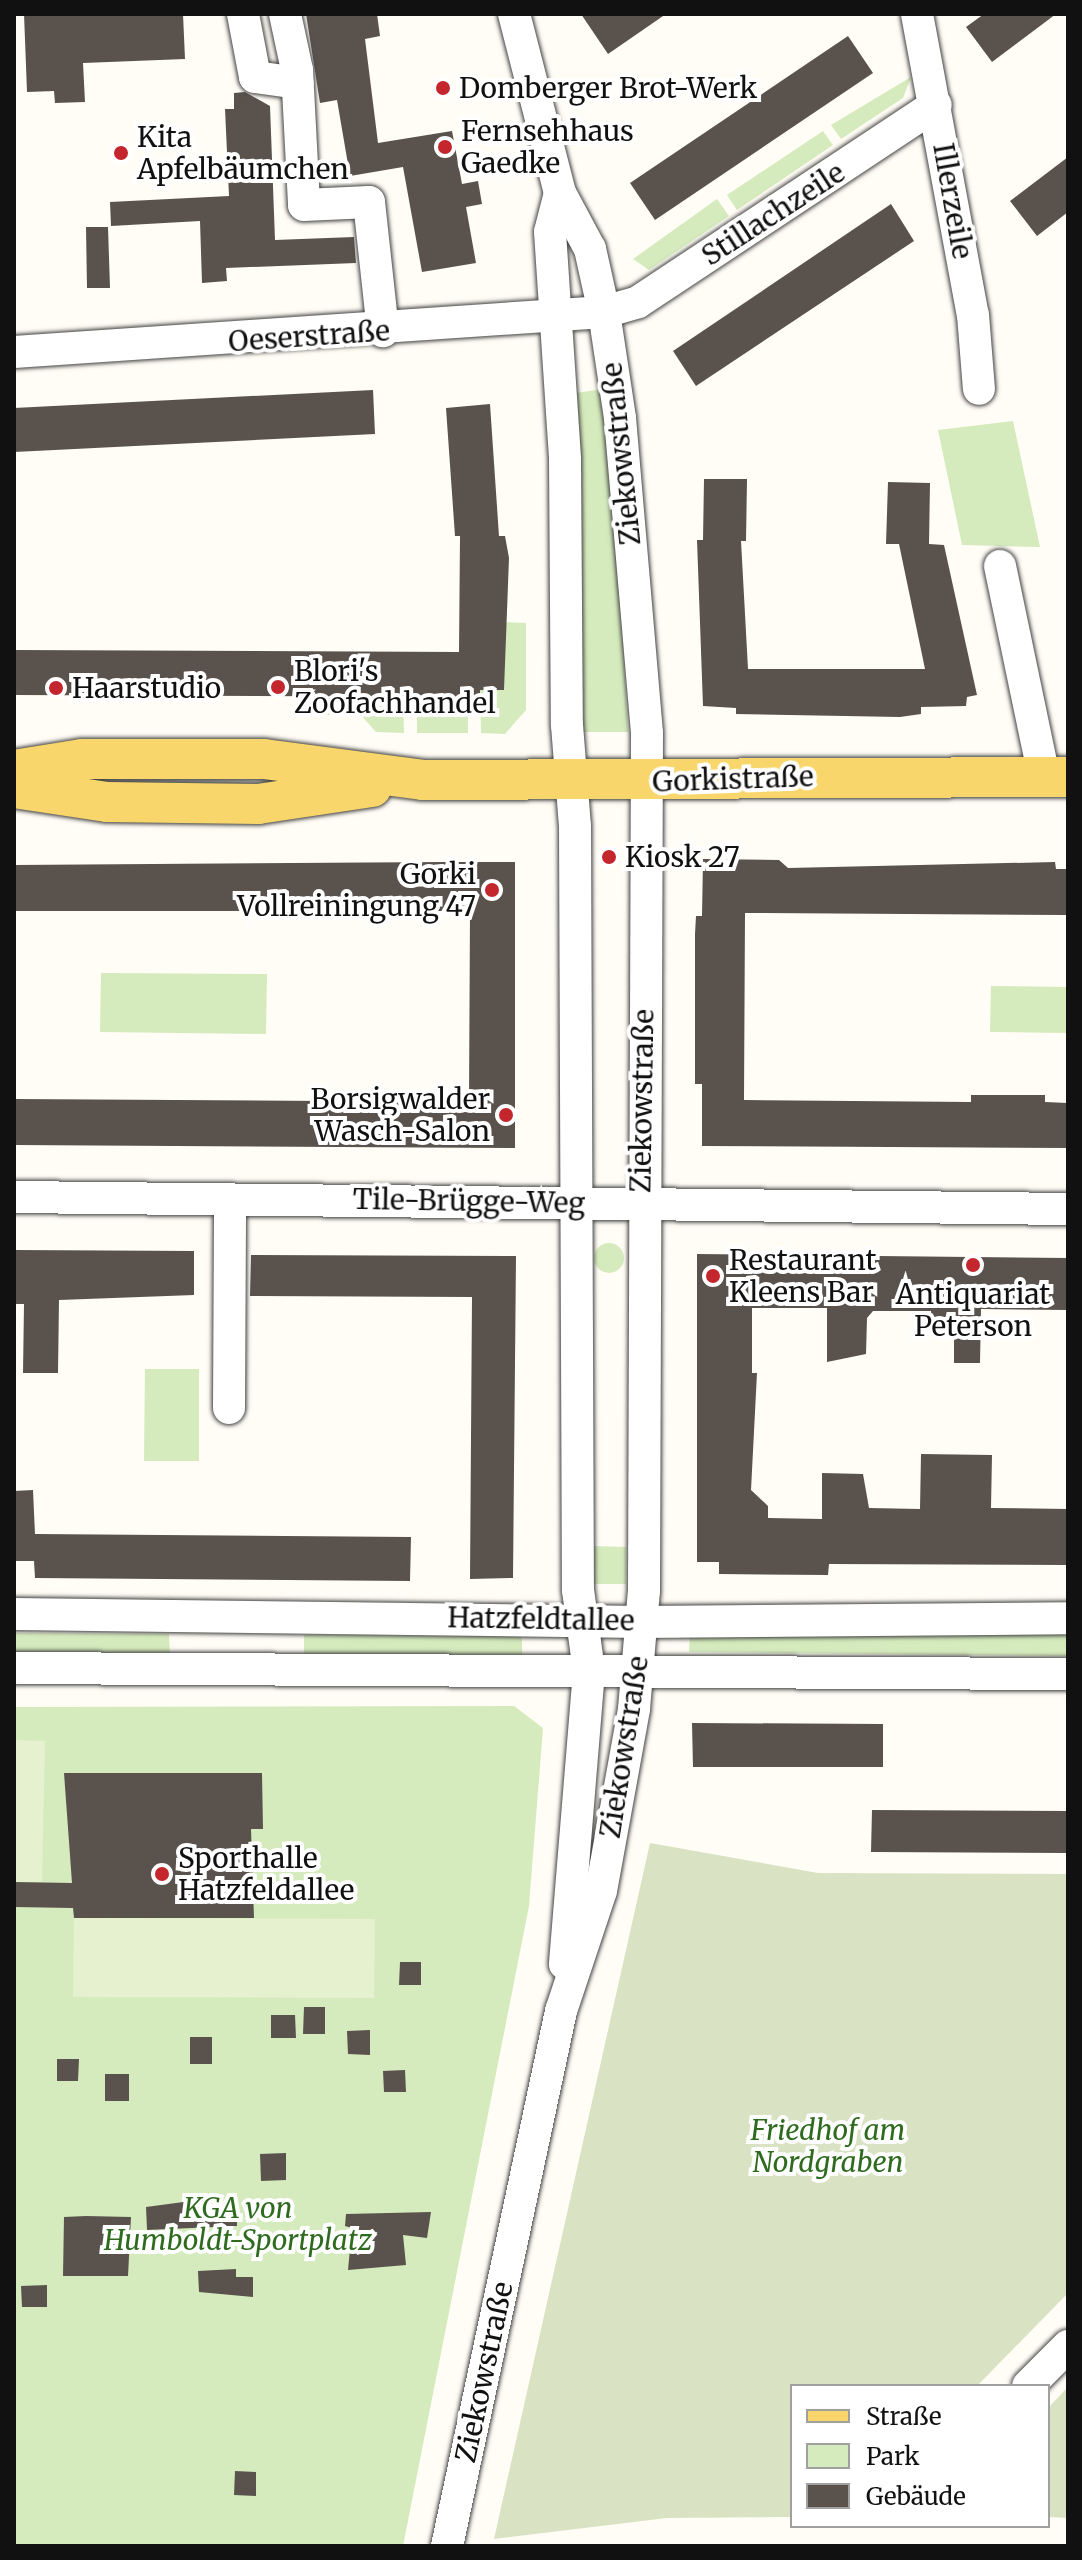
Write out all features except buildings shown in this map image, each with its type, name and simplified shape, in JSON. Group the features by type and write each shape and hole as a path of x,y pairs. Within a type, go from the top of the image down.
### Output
{"main road":[{"name":"Gorkistraße","path":"14,770 82,759 264,759 423,780 647,782 1056,777"},
{"name":"Gorkistraße","path":"14,788 107,802 258,804 423,780"}],"street":[{"path":"243,14 255,77 298,83"},
{"path":"285,14 298,83 304,205 369,202 383,331"},
{"name":"Ziekowstraße","path":"447,2546 561,2011 601,1891 637,1672 642,1622 641,1203 647,782 620,418 604,312 590,249 560,193 514,14"},
{"name":"Illerzeile","path":"917,14 973,315 979,389"},
{"name":"Stillachzeile","path":"604,312 638,302 936,105"},
{"name":"Ziekowstraße","path":"560,193 550,232 558,317 581,1201 580,1619 589,1671 561,2011"},
{"name":"Oeserstraße","path":"14,352 383,331 604,312"},
{"name":"Gorkistraße","path":"1000,566 1056,777"},
{"name":"Tile-Brügge-Weg","path":"14,1197 581,1201 697,1209 1068,1209"},
{"path":"229,1408 230,1199"},
{"name":"Hatzfeldtallee","path":"14,1614 642,1622 1068,1618"},
{"name":"Hatzfeldtallee","path":"14,1668 1068,1674"},
{"path":"1030,2384 1068,2346"}],"green space":[{"path":"911,77 903,98 841,139 831,125"},
{"path":"823,131 833,145 737,210 727,195"},
{"path":"717,199 729,216 649,270 633,259"},
{"path":"603,389 628,732 583,732 576,393"},
{"path":"1013,421 1040,547 962,545 938,430"},
{"path":"504,622 526,623 526,710 505,734 481,733 480,690"},
{"path":"306,696 346,696 346,715 306,715"},
{"path":"361,696 403,696 404,733 376,732 361,715"},
{"path":"417,696 468,696 468,733 417,733"},
{"path":"101,973 267,974 266,1034 100,1032"},
{"path":"991,986 1068,987 1067,1033 990,1032"},
{"path":"609,1243 619,1248 624,1258 619,1268 609,1273 599,1268 594,1258 599,1248"},
{"path":"145,1369 199,1369 199,1461 144,1461"},
{"path":"594,1546 626,1547 626,1584 594,1584"},
{"path":"690,1631 1068,1634 1068,1656 689,1652"},
{"path":"14,1633 169,1634 170,1658 14,1657"},
{"path":"304,1635 522,1636 522,1659 304,1658"},
{"name":"KGA von Humboldt-Sportplatz","path":"514,1706 543,1728 529,1906 403,2546 14,2546 14,1707"},
{"path":"14,1740 45,1741 42,1882 14,1882"},
{"name":"Friedhof am Nordgraben","path":"650,1843 818,1873 1068,1874 1068,2293 979,2384 790,2384 790,2517 667,2518 494,2539"},
{"path":"74,1918 375,1919 374,1998 73,1997"},
{"path":"1068,2387 1068,2518 1050,2517 1050,2406"}],"place":[{"name":"Domberger Brot-Werk","path":"443,88"},
{"name":"Fernsehhaus Gaedke","path":"445,147"},
{"name":"Kita Apfelbäumchen","path":"121,153"},
{"name":"Blori's Zoofachhandel","path":"278,687"},
{"name":"Haarstudio","path":"56,688"},
{"name":"Kiosk 27","path":"609,857"},
{"name":"Gorki Vollreiningung 47","path":"492,890"},
{"name":"Borsigwalder Wasch-Salon","path":"506,1115"},
{"name":"Antiquariat Peterson","path":"973,1265"},
{"name":"Restaurant Kleens Bar","path":"713,1276"},
{"name":"Sporthalle Hatzfeldallee","path":"162,1874"}]}
